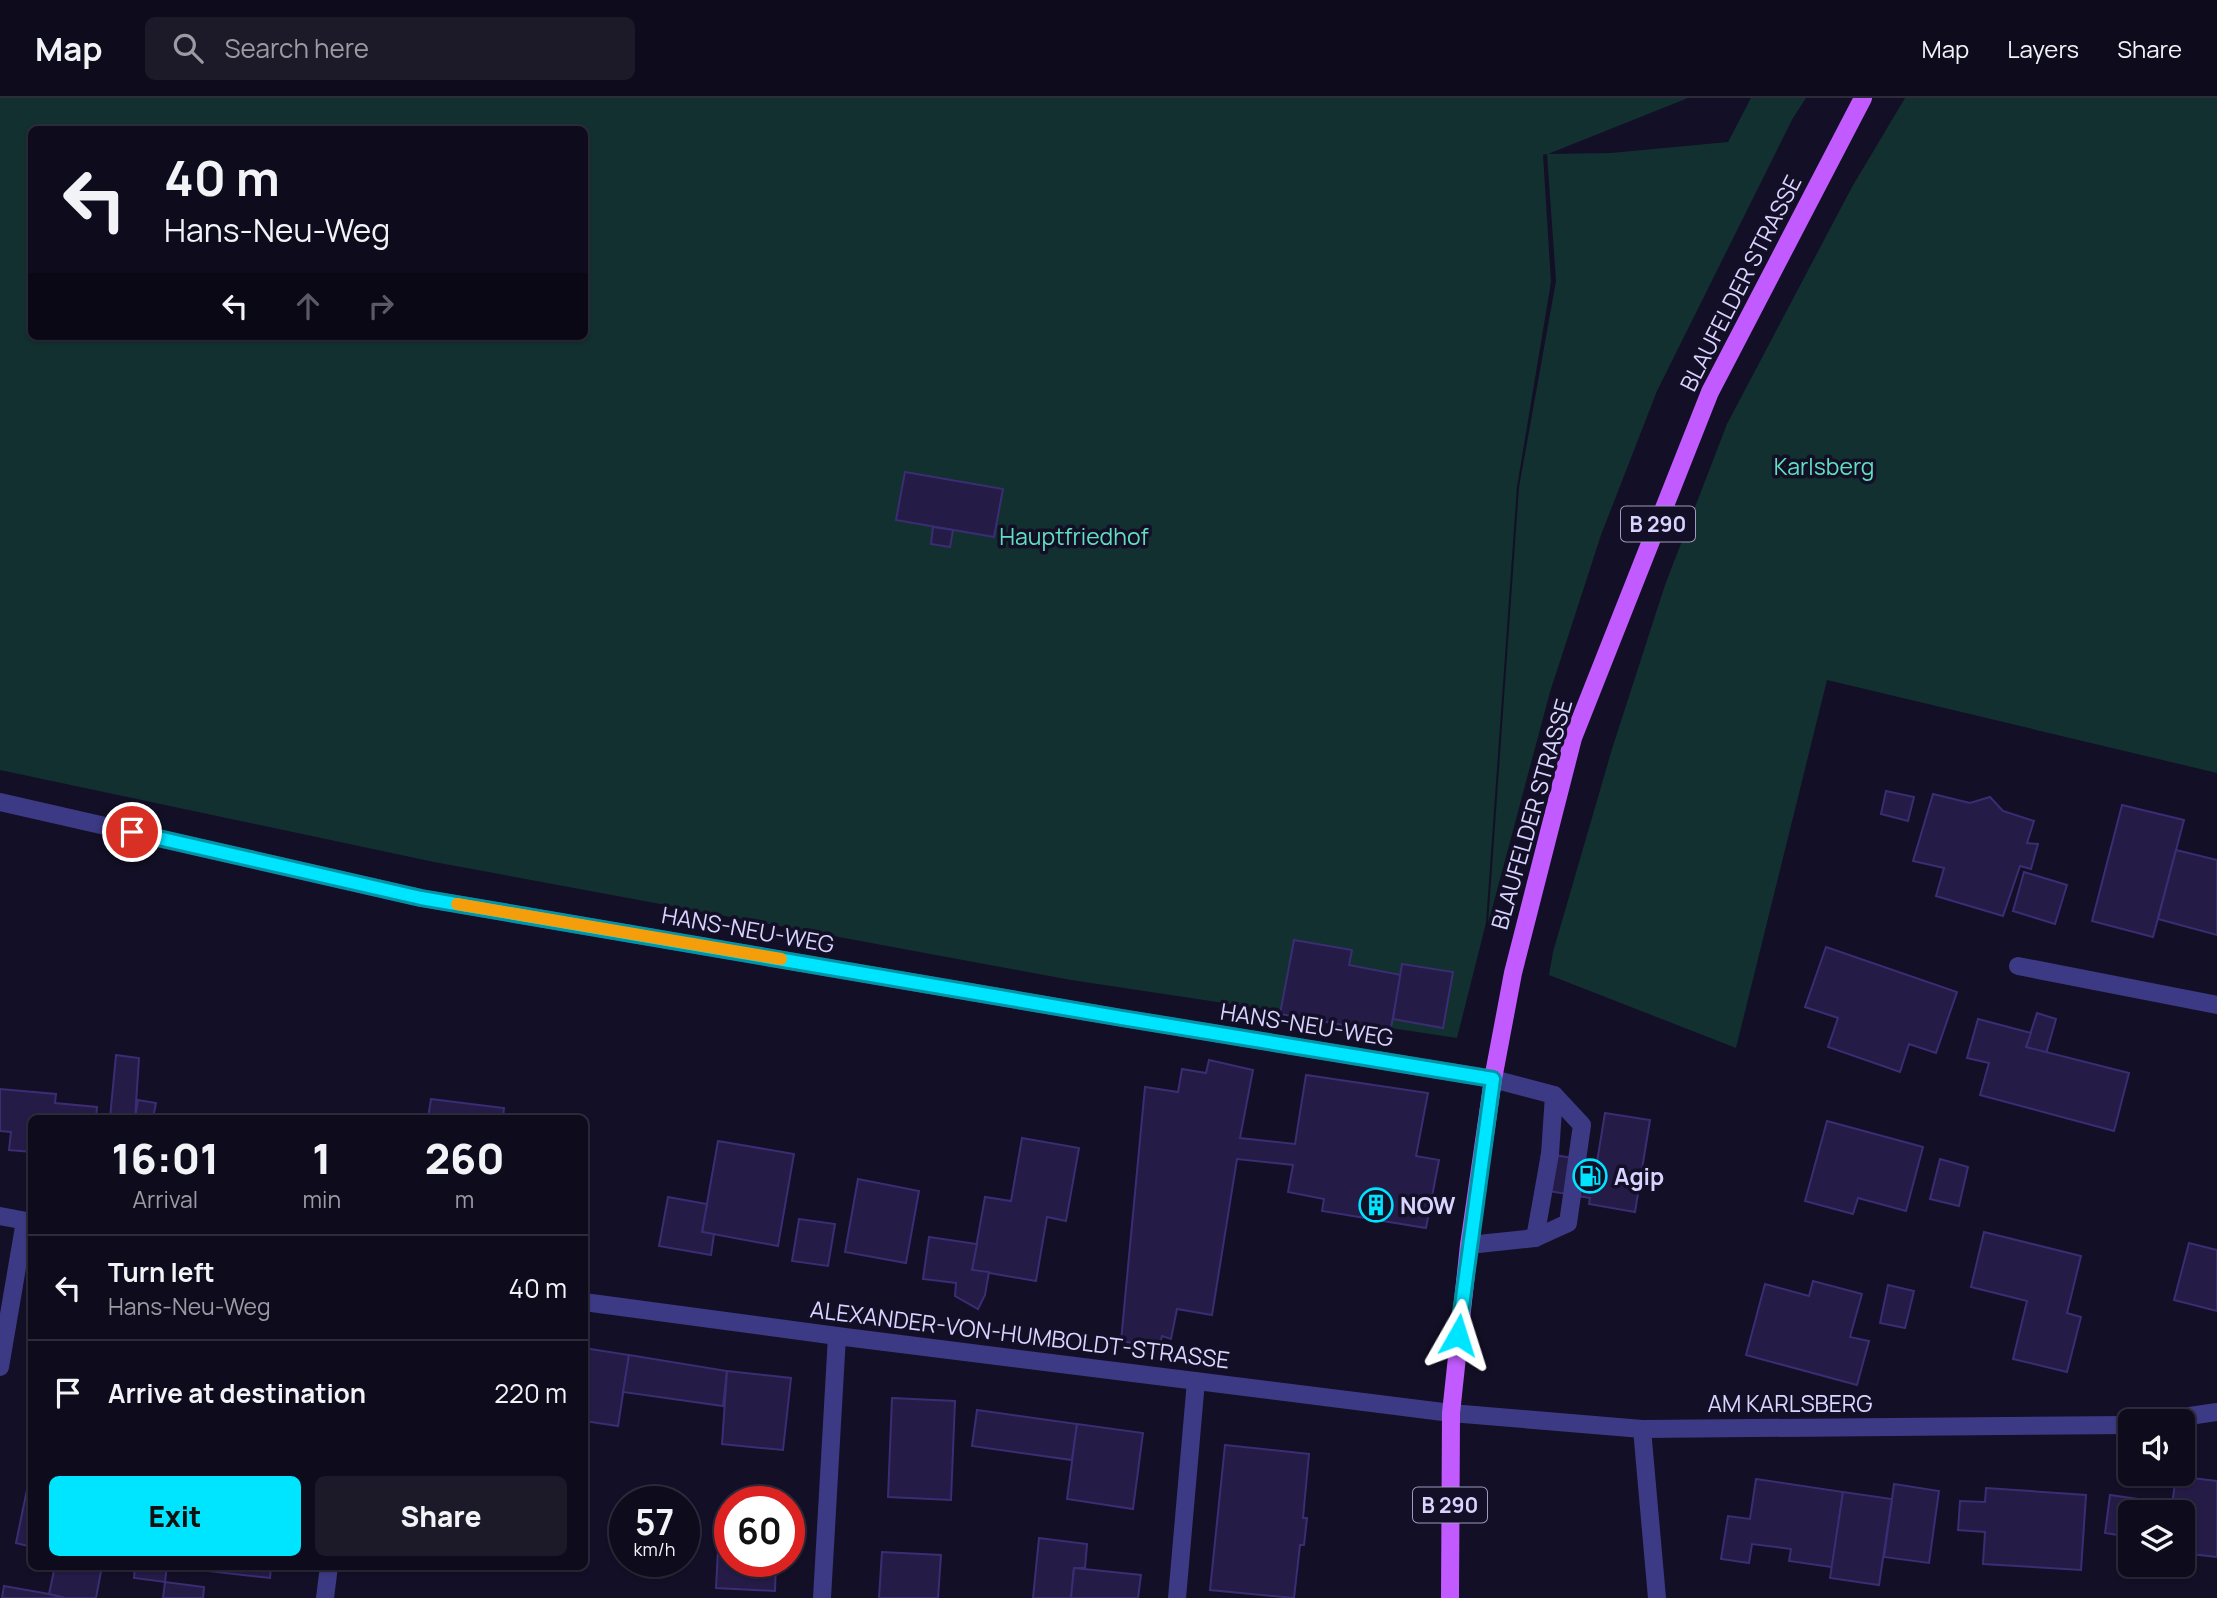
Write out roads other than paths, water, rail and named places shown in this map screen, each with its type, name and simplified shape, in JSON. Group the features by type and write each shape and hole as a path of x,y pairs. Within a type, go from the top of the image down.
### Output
{"main road":[{"name":"BLAUFELDER STRASSE","path":"1450,1598 1451,1413 1469,1245 1493,1079 1513,973 1573,738 1710,392 1863,98"}],"street":[{"name":"HANS-NEU-WEG","path":"0,802 421,898 1493,1079 1554,1095"},
{"path":"2018,966 2217,1005"},
{"path":"1535,1238 1550,1154 1554,1095"},
{"path":"1469,1245 1535,1238 1568,1223 1582,1125 1554,1095"},
{"path":"0,1216 28,1222 0,1367"},
{"name":"ALEXANDER-VON-HUMBOLDT-STRASSE","path":"588,1303 1451,1413"},
{"path":"822,1598 837,1336"},
{"path":"1177,1598 1196,1381"},
{"path":"2195,1415 2217,1412"},
{"name":"AM KARLSBERG","path":"1451,1413 1642,1429 2118,1425"},
{"path":"1642,1429 1657,1598"},
{"path":"325,1598 328,1570"}],"place":[{"name":"Agip","path":"1590,1176"},
{"name":"NOW","path":"1376,1205"}],"park label":[{"name":"Karlsberg","path":"1824,466"},
{"name":"Hauptfriedhof","path":"1074,536"}]}
